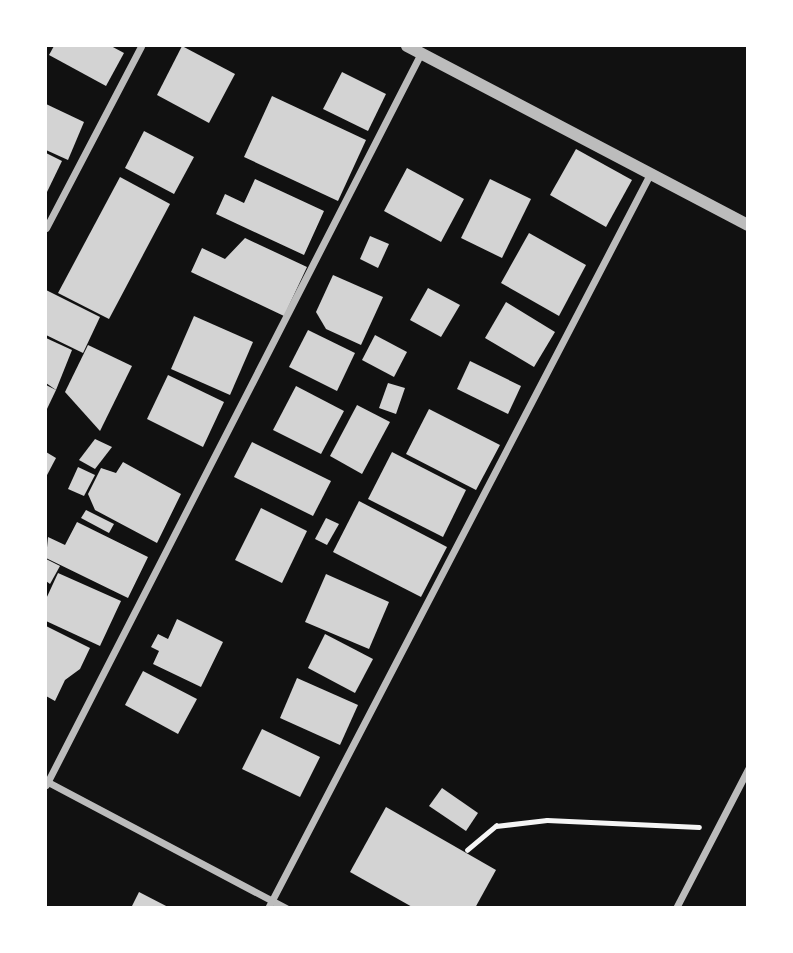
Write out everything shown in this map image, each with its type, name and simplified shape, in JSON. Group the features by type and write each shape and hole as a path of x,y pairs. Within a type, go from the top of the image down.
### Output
{"street":[{"path":"46,228 141,46"},
{"path":"407,46 649,176 747,225"},
{"path":"286,908 270,904 46,783 421,53"},
{"path":"270,904 649,176"},
{"path":"676,908 747,769"}],"path":[{"path":"467,850 496,826 547,820 717,828"}],"building":[{"path":"54,46 111,46 124,53 106,86 49,55"},
{"path":"182,46 235,74 209,123 157,95"},
{"path":"342,72 386,94 368,131 323,109"},
{"path":"272,96 366,140 338,201 244,157"},
{"path":"46,104 84,122 68,160 46,150"},
{"path":"144,131 194,157 174,194 125,168"},
{"path":"576,149 632,180 606,227 550,195"},
{"path":"46,153 62,161 46,194"},
{"path":"407,168 464,199 441,242 384,211"},
{"path":"120,177 170,204 109,319 58,293"},
{"path":"255,179 324,211 304,255 216,214 225,194 244,203"},
{"path":"490,179 531,199 502,258 461,238"},
{"path":"529,233 586,265 559,316 501,283"},
{"path":"370,236 389,244 378,268 360,259"},
{"path":"245,238 307,267 284,316 191,272 202,248 225,259"},
{"path":"333,275 383,297 361,345 326,329 316,312"},
{"path":"428,288 460,305 441,337 410,320"},
{"path":"46,290 100,317 83,353 46,335"},
{"path":"506,302 555,332 534,367 485,338"},
{"path":"194,316 253,342 230,395 171,369"},
{"path":"308,330 355,353 337,391 289,367"},
{"path":"375,335 407,352 394,377 362,360"},
{"path":"46,338 72,350 56,390 46,383"},
{"path":"88,345 132,366 100,431 65,392"},
{"path":"470,361 521,386 508,414 457,389"},
{"path":"168,375 224,402 203,447 147,419"},
{"path":"388,383 405,388 396,414 379,408"},
{"path":"46,385 56,390 46,411"},
{"path":"296,386 344,411 321,454 273,430"},
{"path":"357,405 390,422 362,474 330,456"},
{"path":"429,409 500,445 476,490 406,454"},
{"path":"95,439 112,447 95,469 79,460"},
{"path":"252,442 331,481 313,516 234,477"},
{"path":"46,452 56,458 46,477"},
{"path":"392,452 466,490 443,537 368,499"},
{"path":"123,462 181,494 157,543 95,510 88,494 101,468 116,473"},
{"path":"78,467 95,475 84,496 68,489"},
{"path":"359,501 447,547 421,597 333,552"},
{"path":"261,508 307,531 282,583 235,560"},
{"path":"86,510 114,524 109,533 81,518"},
{"path":"326,518 339,524 327,545 315,539"},
{"path":"77,522 148,557 128,598 46,558 48,537 65,545"},
{"path":"46,559 60,566 50,584 46,581"},
{"path":"58,573 121,601 100,646 46,621 46,599"},
{"path":"326,574 389,602 369,649 305,622"},
{"path":"177,619 223,642 201,687 153,664 159,651 151,647 158,634 168,639"},
{"path":"46,626 90,648 80,669 65,680 55,701 46,696"},
{"path":"325,634 373,659 355,693 308,668"},
{"path":"143,671 197,699 178,734 125,705"},
{"path":"297,678 358,705 340,745 280,718"},
{"path":"262,729 320,757 300,797 242,769"},
{"path":"442,788 478,813 466,831 429,806"},
{"path":"386,807 496,870 475,908 414,908 350,872"},
{"path":"139,892 170,908 131,908"}]}
